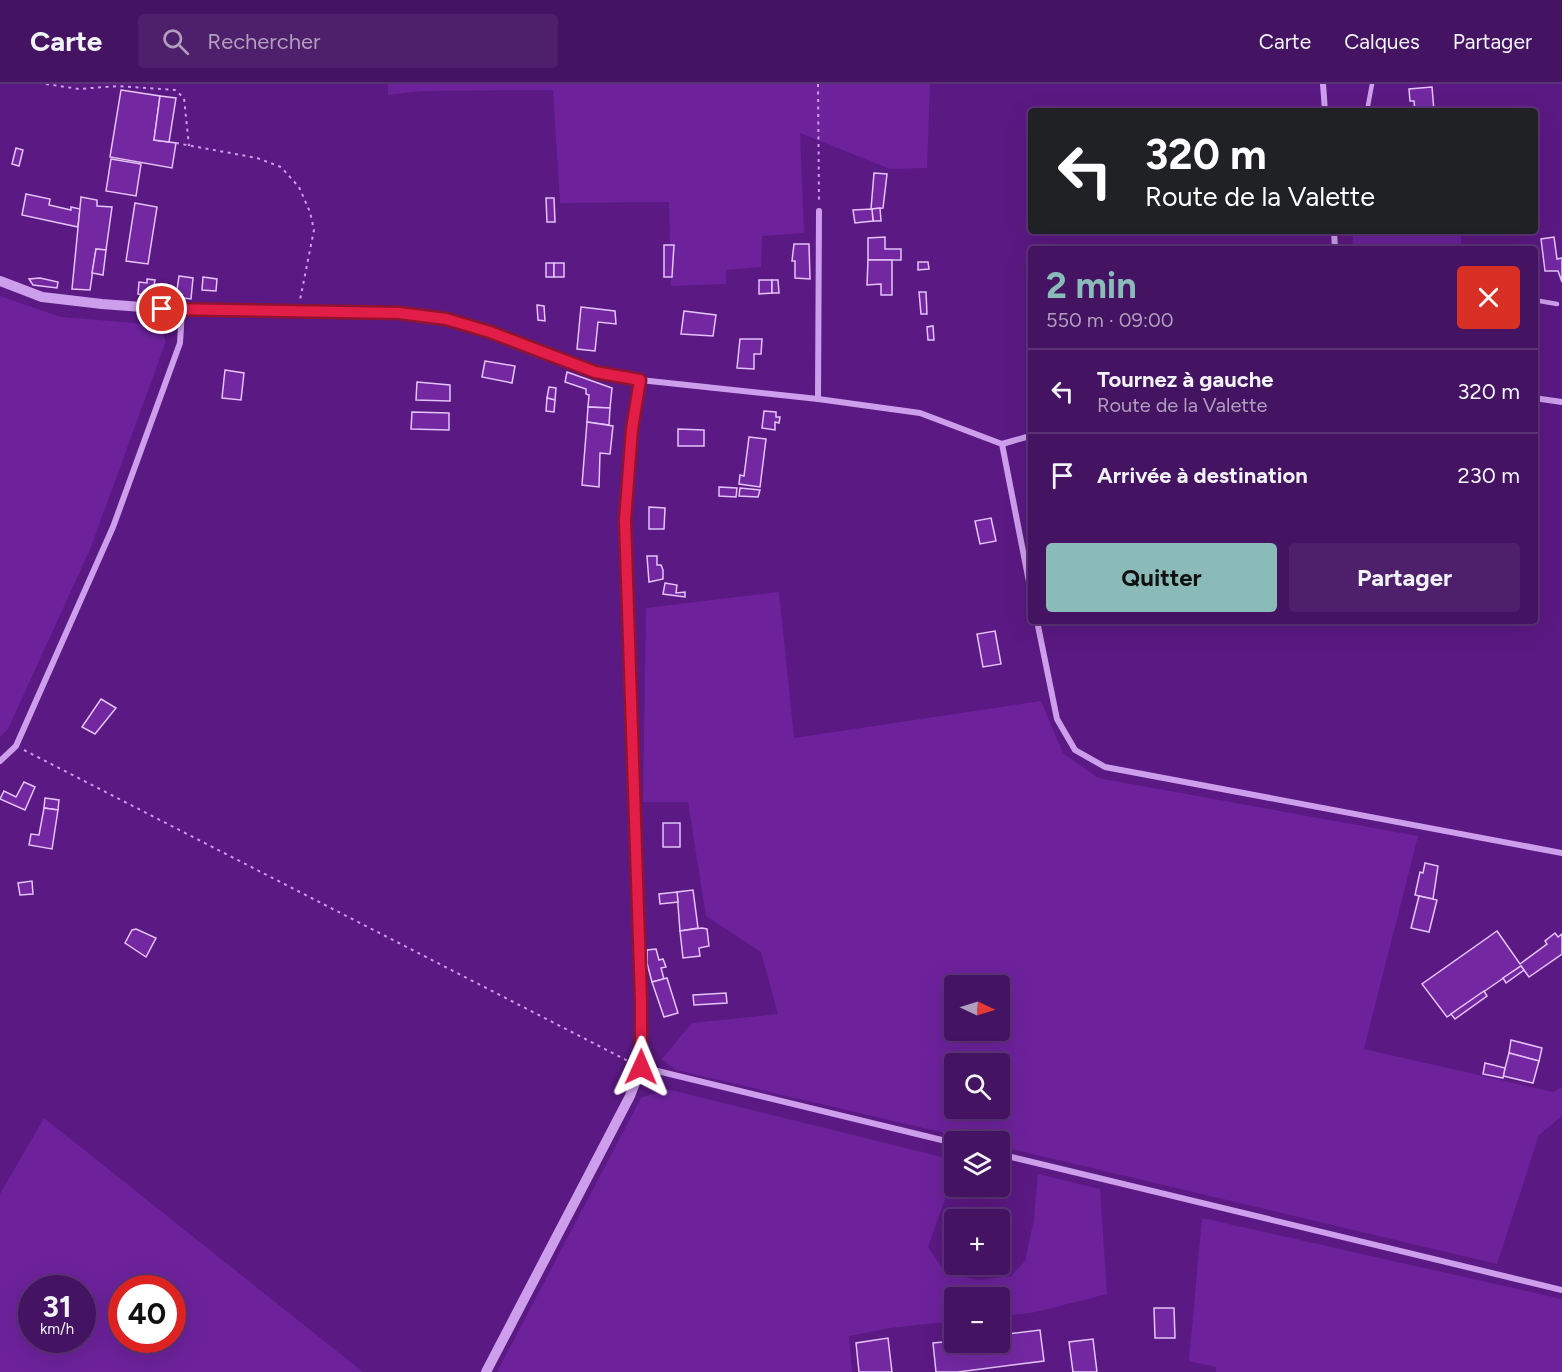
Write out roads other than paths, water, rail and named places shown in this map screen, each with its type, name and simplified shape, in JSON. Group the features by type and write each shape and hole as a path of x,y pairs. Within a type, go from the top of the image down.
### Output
{"street":[{"path":"1323,84 1325,108"},
{"path":"818,399 819,211"},
{"path":"0,281 42,297 182,310 399,313 446,319 490,332 595,372 640,380 818,399 920,413 1002,444 1028,437"},
{"path":"0,761 16,746 112,527 180,344 182,310"},
{"path":"486,1372 624,1107 641,1067 641,1000 625,520 632,429 640,380"},
{"path":"1538,399 1562,402"},
{"path":"1002,444 1028,577"},
{"path":"1038,624 1057,719 1075,750 1105,767 1562,853"},
{"path":"641,1067 944,1141"},
{"path":"1010,1157 1562,1290"}],"lane":[{"path":"1368,108 1372,84"},
{"path":"1538,301 1557,304"}]}
